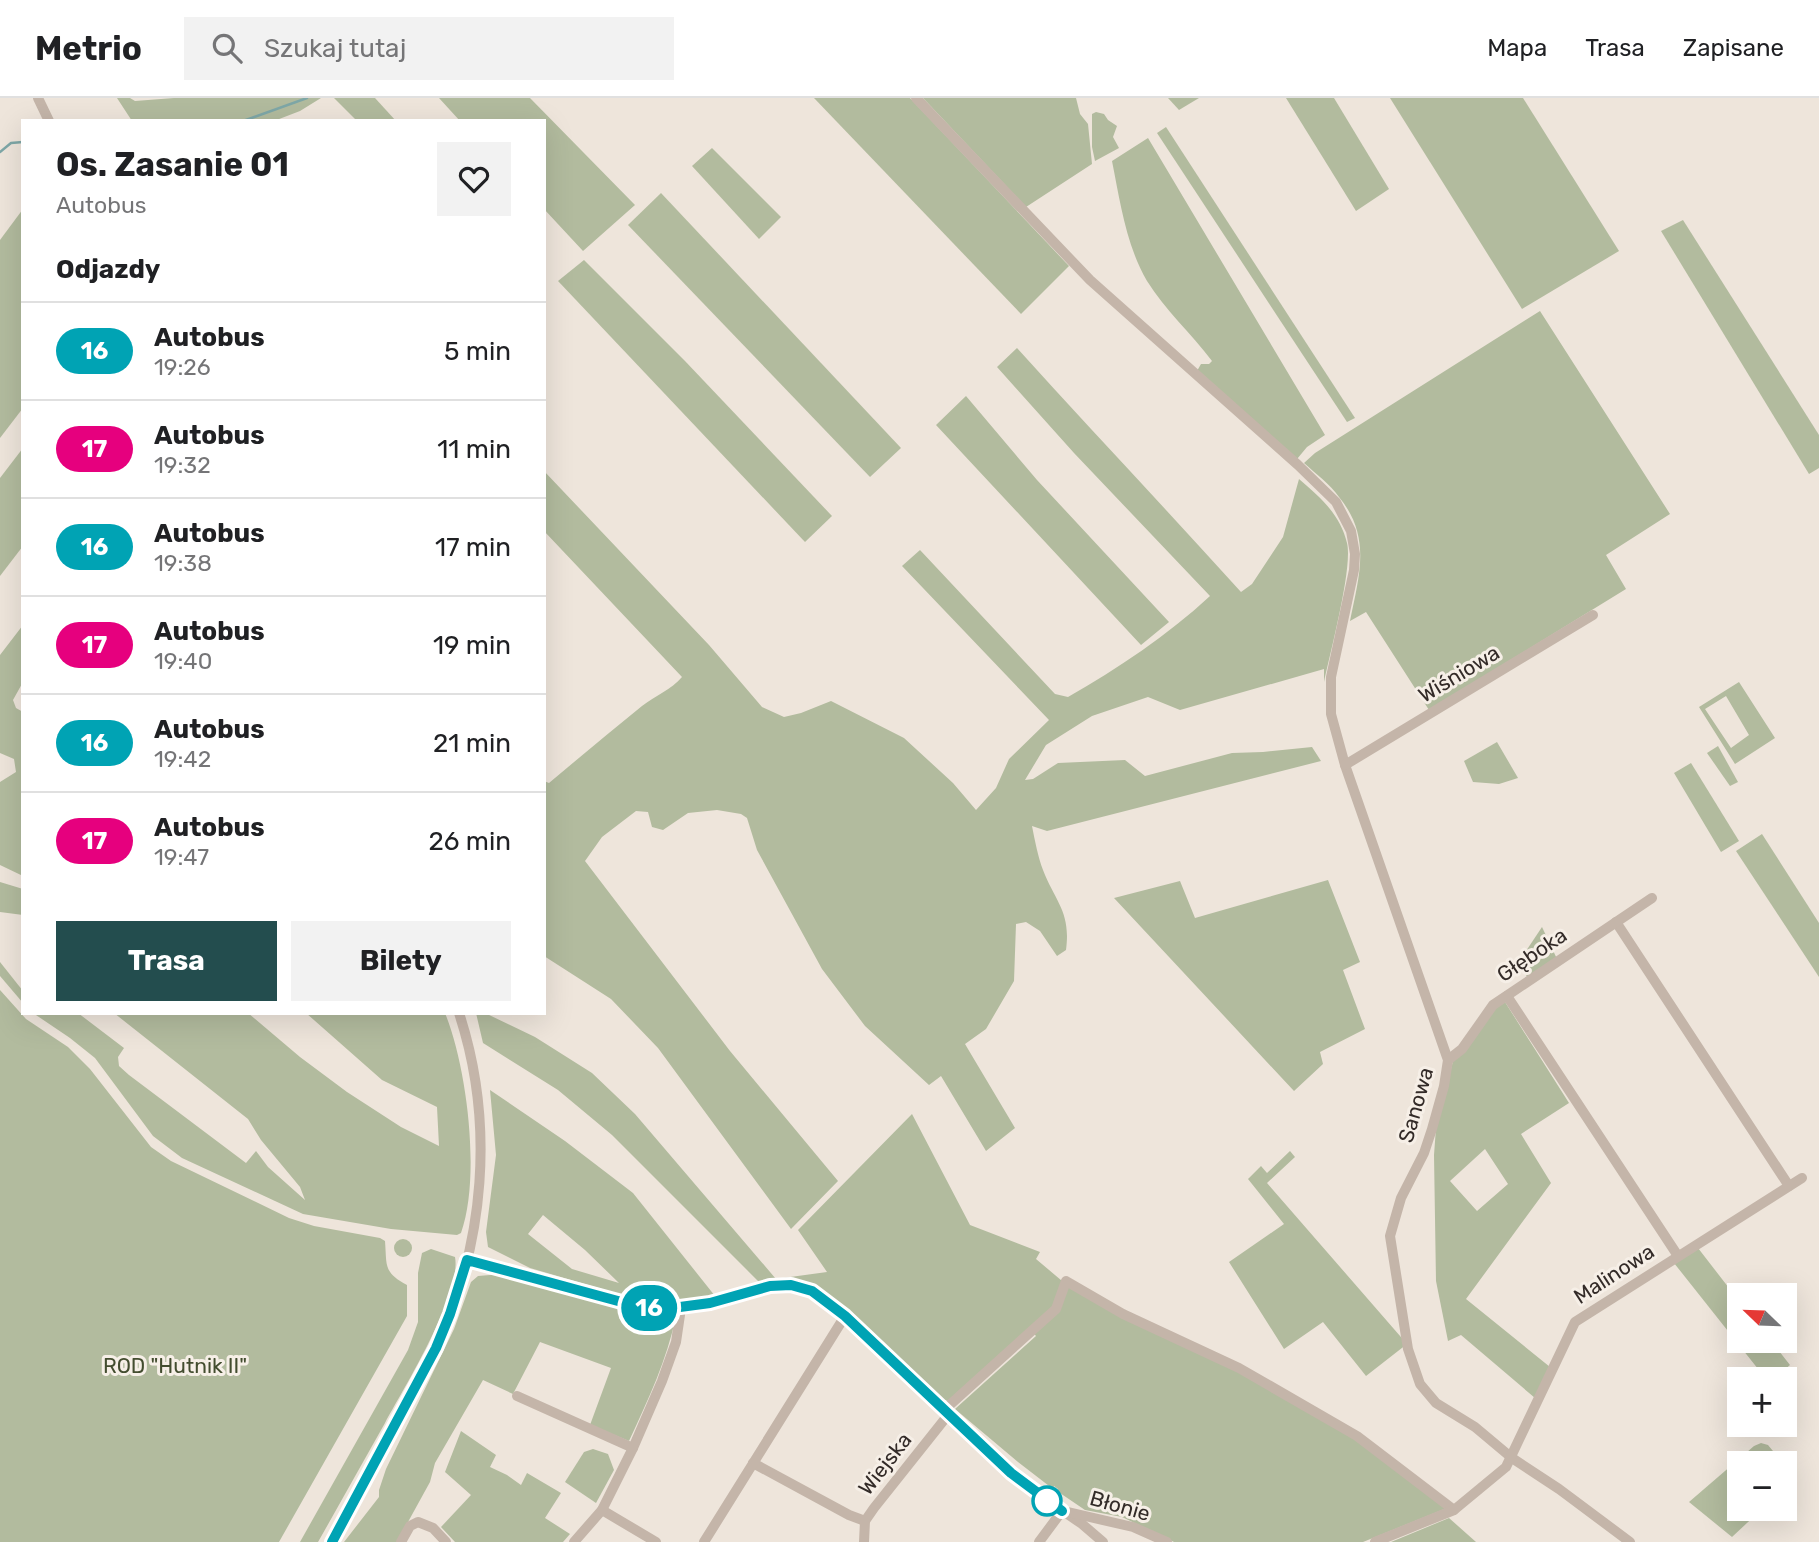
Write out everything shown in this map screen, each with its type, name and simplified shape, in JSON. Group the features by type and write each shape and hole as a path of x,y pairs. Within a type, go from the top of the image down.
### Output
{"street":[{"path":"38,98 48,119"},
{"name":"Sanowa","path":"916,98 1087,277 1327,492 1345,517 1354,542 1354,570 1335,656 1330,697 1335,734 1448,1060 1444,1086 1428,1141 1394,1218 1390,1236 1408,1349 1420,1384 1436,1403 1475,1427 1512,1458 1630,1542"},
{"name":"Wiśniowa","path":"1345,765 1594,615"},
{"name":"Głęboka","path":"1448,1060 1461,1049 1493,1005 1652,898"},
{"path":"1616,922 1789,1186"},
{"path":"1507,996 1678,1256"},
{"path":"332,1542 436,1348 467,1260 480,1192 480,1128 473,1067 460,1015"},
{"name":"Malinowa","path":"1376,1542 1454,1510 1467,1502 1506,1467 1575,1322 1802,1178"},
{"path":"467,1260 629,1304 665,1309 681,1308 780,1284 812,1291 845,1316 1011,1473 1103,1542"},
{"name":"Wiejska","path":"864,1542 865,1521 945,1413 1056,1309 1066,1281 1123,1314 1239,1368 1357,1436 1454,1510"},
{"path":"574,1542 602,1510 633,1448 662,1381 678,1333 681,1308"},
{"path":"704,1542 845,1316"},
{"path":"517,1396 633,1448"},
{"path":"752,1464 865,1521"},
{"path":"602,1510 656,1542"},
{"path":"1039,1542 1062,1511"},
{"name":"Błonie","path":"1062,1511 1133,1527 1167,1542"},
{"path":"401,1542 410,1527 418,1522 427,1524 446,1542"}],"green space":[{"path":"117,98 130,98 135,101 174,98 321,98 300,111 279,119 131,119"},
{"path":"334,98 375,98 394,119 355,119"},
{"path":"439,98 530,98 635,205 583,251 546,211 546,119 458,119"},
{"path":"814,98 910,98 1069,266 1021,314"},
{"path":"923,98 1076,98 1080,114 1088,124 1092,164 1026,207"},
{"path":"1168,98 1199,98 1179,110"},
{"path":"1286,98 1334,98 1389,189 1356,211"},
{"path":"1390,98 1523,98 1619,251 1522,309"},
{"path":"1092,114 1104,114 1117,126 1113,137 1119,148 1095,161 1092,147"},
{"path":"1166,127 1355,418 1347,422 1157,133"},
{"path":"1148,138 1325,435 1307,447 1297,459 1197,371 1201,364 1209,364 1212,361 1162,302 1140,267 1125,222 1112,161"},
{"path":"712,148 781,217 759,239 692,166"},
{"path":"661,193 901,448 870,477 628,225"},
{"path":"21,212 21,411 0,438 0,240"},
{"path":"1683,220 1819,435 1819,468 1809,474 1661,231"},
{"path":"584,260 685,361 832,516 805,542 558,281"},
{"path":"1540,311 1670,514 1606,555 1626,589 1429,710 1366,612 1350,621 1359,573 1356,527 1335,492 1304,463 1315,453"},
{"path":"1017,348 1241,592 1252,584 1283,537 1299,479 1322,500 1340,523 1348,555 1344,590 1324,682 1324,669 1180,710 1148,697 1092,716 1046,745 1025,780 1033,779 1058,763 1125,760 1145,776 1232,753 1312,747 1321,761 1047,831 1032,826 1043,870 1064,917 1066,950 1057,956 1040,931 1026,922 1016,924 1014,981 986,1029 965,1044 1015,1128 986,1151 941,1076 929,1085 865,1026 822,969 757,850 747,818 741,814 717,810 688,813 663,830 652,827 648,812 636,811 602,837 585,861 730,1051 838,1181 791,1229 658,1048 611,999 546,957 546,782 549,783 642,706 682,677 546,533 546,473 709,645 762,707 784,717 831,701 904,738 953,783 976,810 996,788 1009,759 1049,720 902,566 920,550 1055,694 1068,697 1142,651 1210,596 1074,453 997,367"},
{"path":"966,396 1037,480 1169,622 1141,645 936,425"},
{"path":"21,451 21,549 0,576 0,478"},
{"path":"21,628 21,686 13,700 16,708 21,711 21,875 0,865 0,782 16,772 14,759 0,753 0,655"},
{"path":"1739,682 1775,738 1735,764 1699,707","holes":["1726,696 1749,735 1731,748 1705,709"]},
{"path":"1497,742 1518,778 1499,784 1473,782 1464,761"},
{"path":"1718,746 1738,782 1730,786 1707,753"},
{"path":"1691,763 1739,841 1721,852 1674,773"},
{"path":"1762,834 1819,923 1819,977 1736,851"},
{"path":"1328,880 1360,962 1343,970 1365,1029 1320,1052 1323,1064 1294,1091 1114,898 1180,881 1195,918"},
{"path":"0,882 21,888 21,915 0,912"},
{"path":"1542,927 1557,959 1527,977 1520,960"},
{"path":"0,962 21,988 21,1001 0,976"},
{"name":"ROD \"Hutnik II\"","path":"0,990 21,1015 68,1047 90,1069 151,1147 171,1161 289,1218 385,1241 390,1272 407,1285 407,1316 279,1542 0,1542"},
{"path":"1505,1002 1569,1103 1521,1134 1551,1183 1466,1299 1550,1367 1535,1398 1461,1335 1448,1341 1436,1281 1436,1128 1454,1057 1493,1009","holes":["1485,1149 1508,1184 1477,1211 1450,1181"]},
{"path":"36,1015 81,1015 124,1048 118,1057 119,1066 129,1075 246,1163 256,1151 268,1167 305,1200 300,1187 261,1140 248,1119 117,1015 250,1015 347,1092 401,1127 439,1146 437,1107 382,1080 308,1015 446,1015 460,1062 469,1122 470,1183 461,1233 457,1235 391,1229 303,1214 182,1158 153,1136 95,1058"},
{"path":"476,1015 489,1015 535,1037 592,1073 635,1114 776,1279 759,1282 612,1135 558,1090 483,1043"},
{"path":"490,1090 565,1141 633,1193 715,1296 698,1301 666,1304 643,1301 530,1268 488,1247 486,1232 496,1155","holes":["543,1215 619,1283 572,1269 528,1234"]},
{"path":"912,1114 970,1225 1040,1252 1036,1259 1068,1286 1239,1371 1357,1439 1447,1508 1363,1542 1174,1542 1122,1517 1085,1510 1057,1491 1054,1486 1053,1489 955,1409 1036,1336 1030,1329 950,1401 938,1397 922,1386 829,1297 811,1285 783,1278 827,1272 798,1230"},
{"path":"1290,1151 1295,1157 1267,1183 1407,1344 1366,1376 1323,1322 1284,1349 1229,1262 1284,1224 1248,1179 1261,1166 1267,1173"},
{"path":"403,1239 409,1242 412,1248 409,1254 403,1257 397,1254 394,1248 397,1242"},
{"path":"1698,1248 1727,1285 1727,1330 1674,1263"},
{"path":"431,1249 455,1257 455,1273 441,1317 318,1542 300,1542 408,1350 418,1322 418,1273 422,1253"},
{"path":"502,1274 635,1310 676,1316 662,1364 629,1441 590,1425 611,1368 540,1342 513,1394 483,1380 435,1463 430,1482 397,1542 344,1542 379,1497 386,1469 454,1329 471,1282 478,1276"},
{"path":"1745,1353 1780,1353 1790,1365 1788,1367 1756,1367"},
{"path":"461,1431 496,1455 490,1467 521,1485 527,1473 561,1493 545,1518 570,1534 563,1542 455,1542 441,1527 471,1495 445,1472"},
{"path":"1761,1443 1768,1445 1773,1451 1748,1451"},
{"path":"593,1449 608,1454 614,1470 596,1503 565,1482 584,1452"},
{"path":"1727,1469 1727,1521 1749,1521 1732,1537 1689,1502"},
{"path":"1449,1518 1476,1542 1391,1542"}],"waterway":[{"path":"249,119 307,98"},
{"path":"0,152 11,143 21,142"}],"bus line":[{"name":"16","path":"332,1542 436,1348 458,1292 467,1260 649,1308 681,1308 710,1303 780,1284 812,1291 845,1316 1011,1473 1062,1511"}]}
